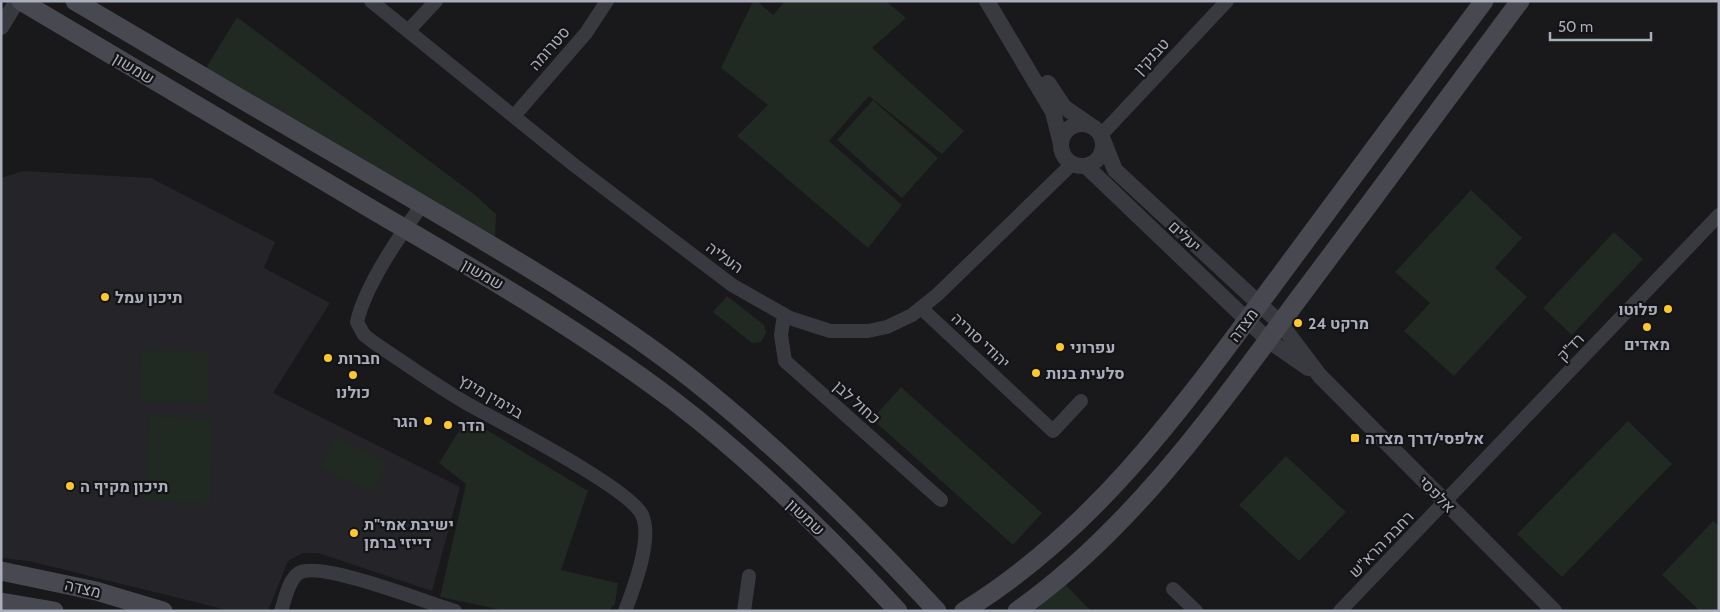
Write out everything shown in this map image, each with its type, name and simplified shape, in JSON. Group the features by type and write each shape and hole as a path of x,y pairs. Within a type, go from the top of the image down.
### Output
{"main road":[{"name":"שמשון","path":"21,1 546,311 675,402 764,478 877,588 898,611"},
{"name":"שמשון","path":"74,1 569,292 692,379 744,422 875,544 937,611"},
{"name":"מצדה","path":"964,611 1025,570 1089,513 1156,437 1247,320 1484,1"},
{"name":"מצדה","path":"1017,611 1043,592 1109,534 1178,455 1268,340 1520,1"},
{"name":"מצדה","path":"1,571 96,591 163,611"},
{"path":"877,588 884,611"},
{"name":"מצדה","path":"1,602 54,611"}],"street":[{"path":"1,27 17,1"},
{"name":"העליה","path":"371,1 574,165 732,285 784,315 811,326 848,333 886,327 921,308 1079,165"},
{"path":"408,31 436,1"},
{"name":"סטרומה","path":"514,116 586,33 607,1"},
{"path":"987,1 1053,112 1066,159 1079,165 1097,160 1102,154 1098,133 1074,116 1055,96 998,1"},
{"name":"טבנקין","path":"1098,133 1226,1"},
{"path":"1061,144 1067,131 1074,126 1098,133"},
{"name":"יעלים","path":"1098,133 1115,170 1280,324"},
{"name":"יעלים","path":"1079,165 1268,340"},
{"name":"בנימין מינץ","path":"422,205 405,228 361,306 357,322 364,335 465,402 542,445 630,500 642,515 645,532 643,553 625,611"},
{"name":"רד\"ק","path":"1446,503 1719,215"},
{"name":"יהודי סוריה","path":"921,308 1053,431 1081,401"},
{"name":"כחול לבן","path":"784,315 781,335 785,361 941,500"},
{"name":"אלפסי","path":"1280,324 1320,376 1554,611"},
{"name":"אלפסי","path":"1268,340 1320,376"},
{"name":"רחבת הרא\"ש","path":"1340,611 1446,503"},
{"path":"281,611 292,582 299,573 309,570 342,574 455,611"},
{"path":"744,611 749,576"},
{"path":"1173,589 1196,611"}],"shaded area":[{"path":"753,1 757,1 773,15 785,1 886,1 906,18 872,48 964,131 942,154 869,96 829,141 902,205 868,248 737,136 768,105 721,68"},
{"path":"237,17 475,195 496,214 495,239 206,68"},
{"path":"873,100 938,158 902,198 837,140"},
{"path":"23,171 151,178 275,242 264,268 330,303 273,393 460,487 432,591 318,553 303,553 288,561 268,611 231,611 29,561 1,558 1,178"},
{"path":"1471,190 1522,238 1495,268 1527,297 1454,376 1404,331 1430,303 1395,272"},
{"path":"1614,232 1643,259 1572,335 1543,308"},
{"path":"727,296 764,325 766,333 761,342 752,343 713,312"},
{"path":"141,350 207,351 207,403 140,402"},
{"path":"901,387 1042,513 1013,545 872,419"},
{"path":"149,416 213,419 210,504 146,501"},
{"path":"467,418 588,491 561,570 618,583 615,604 608,611 506,611 440,597 466,484 439,463"},
{"path":"1628,421 1672,464 1562,577 1517,534"},
{"path":"336,437 388,462 373,493 320,468"},
{"path":"1286,456 1346,512 1299,561 1239,505"},
{"path":"1713,521 1719,526 1719,611 1700,611 1662,575"},
{"path":"1066,585 1091,611 1034,611"}],"place":[{"name":"תיכון עמל","path":"105,297"},
{"name":"פלוטו","path":"1668,309"},
{"name":"מרקט 24","path":"1298,323"},
{"name":"מאדים","path":"1647,327"},
{"name":"עפרוני","path":"1060,347"},
{"name":"חברות","path":"328,358"},
{"name":"סלעית בנות","path":"1036,373"},
{"name":"כולנו","path":"353,375"},
{"name":"הגר","path":"428,421"},
{"name":"הדר","path":"448,425"},
{"name":"אלפסי/דרך מצדה","path":"1355,438"},
{"name":"תיכון מקיף ה","path":"70,486"},
{"name":"ישיבת אמי\"ת דייזי ברמן","path":"354,533"}]}
